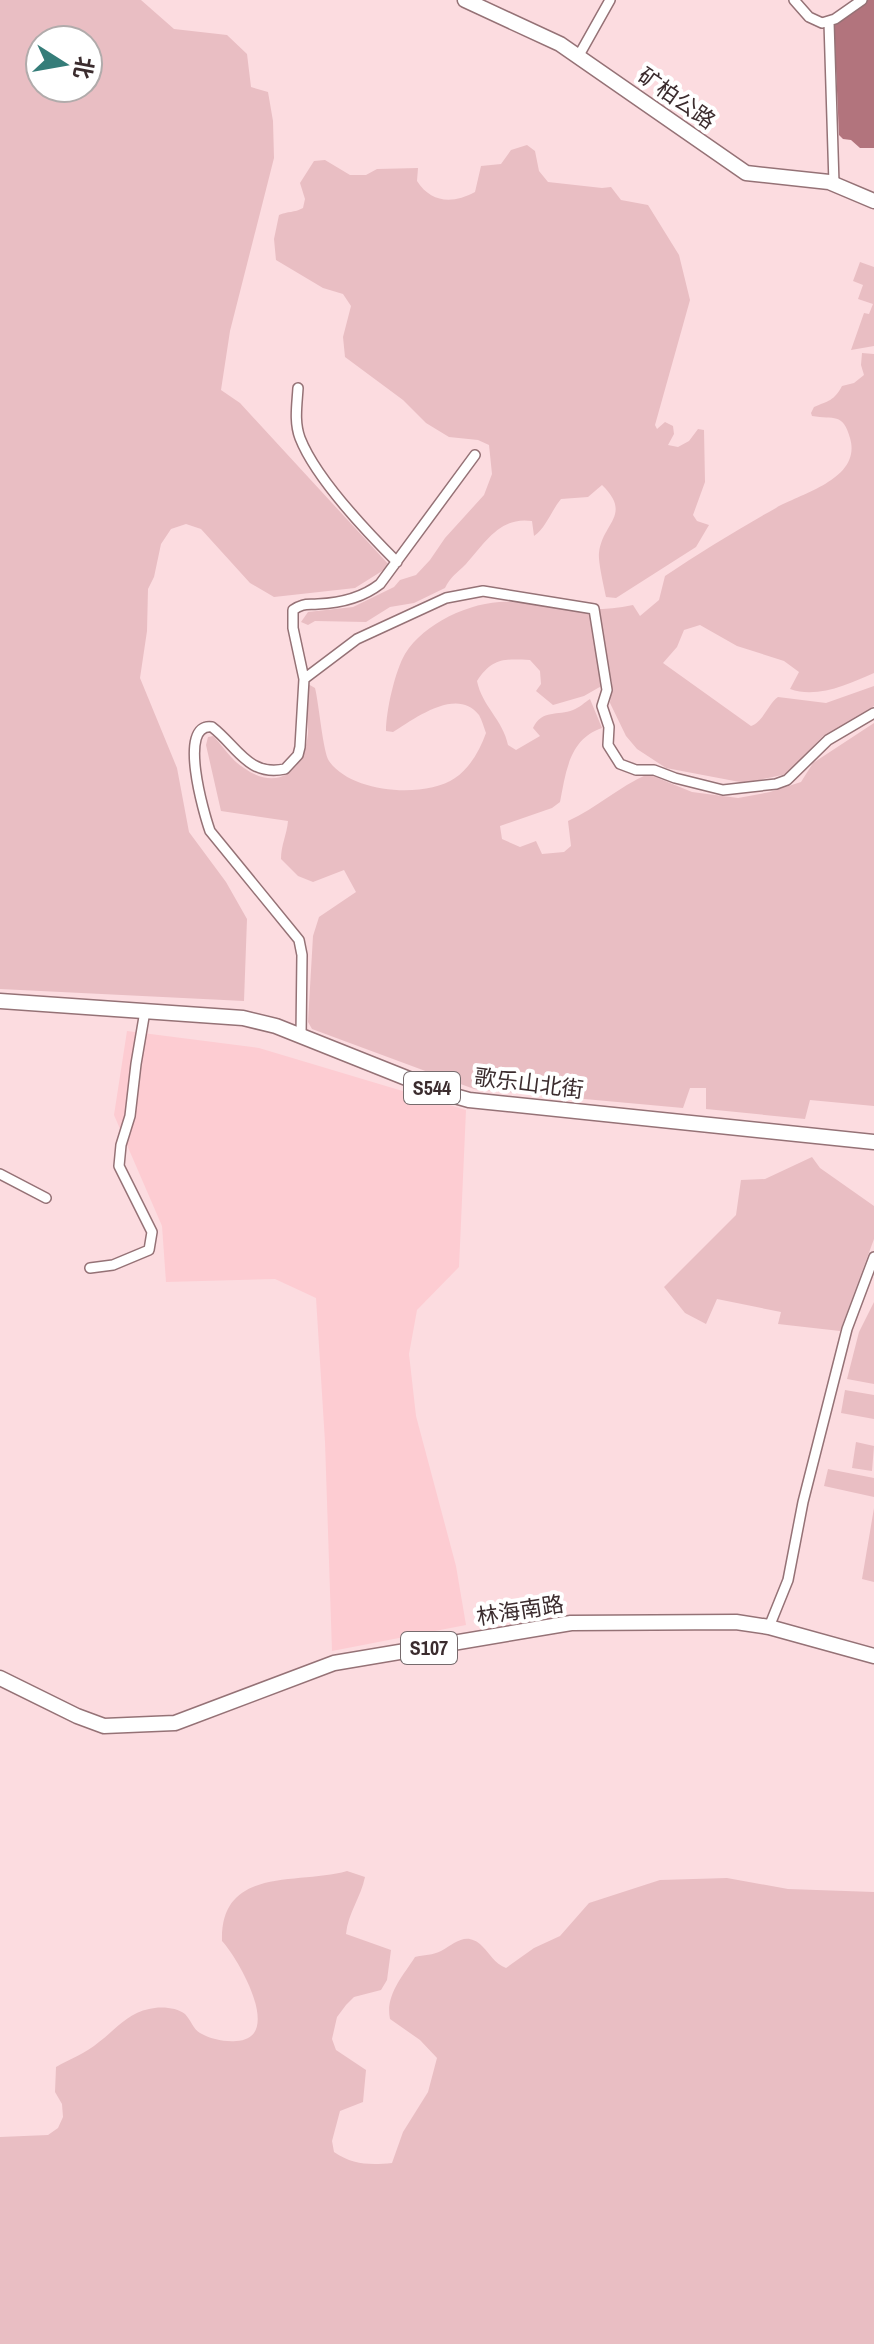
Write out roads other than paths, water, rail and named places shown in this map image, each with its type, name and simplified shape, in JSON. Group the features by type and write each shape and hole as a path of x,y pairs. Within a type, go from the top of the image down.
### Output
{"main road":[{"name":"矿柏公路","path":"465,0 560,44 746,173 834,184 874,201"},
{"name":"歌乐山北街","path":"0,1001 243,1018 276,1026 444,1093 469,1100 874,1142"},
{"name":"林海南路","path":"0,1678 104,1726 175,1723 334,1663 571,1623 736,1622 769,1627 874,1656"}],"street":[{"path":"578,57 610,0"},
{"path":"794,0 809,17 822,23 829,22 862,0"},
{"path":"829,22 834,184"},
{"path":"298,388 296,422 299,437 313,464 374,539 397,562"},
{"path":"301,1036 302,955 299,940 210,831 203,814 193,753 195,737 205,726 212,727 243,760 268,771 285,769 298,755 304,714 304,679 293,628 293,610 302,603 316,604 366,595 380,584 475,455"},
{"path":"304,679 357,639 381,626 446,598 483,591 594,609 607,690 602,706 609,727 608,745 620,764 636,770 654,770 723,790 776,784 787,780 828,740 874,713"},
{"path":"90,1268 113,1265 149,1250 152,1232 119,1166 121,1145 130,1116 145,1011"},
{"path":"0,1174 46,1198"},
{"path":"769,1627 788,1580 803,1502 847,1329 874,1257"}]}
